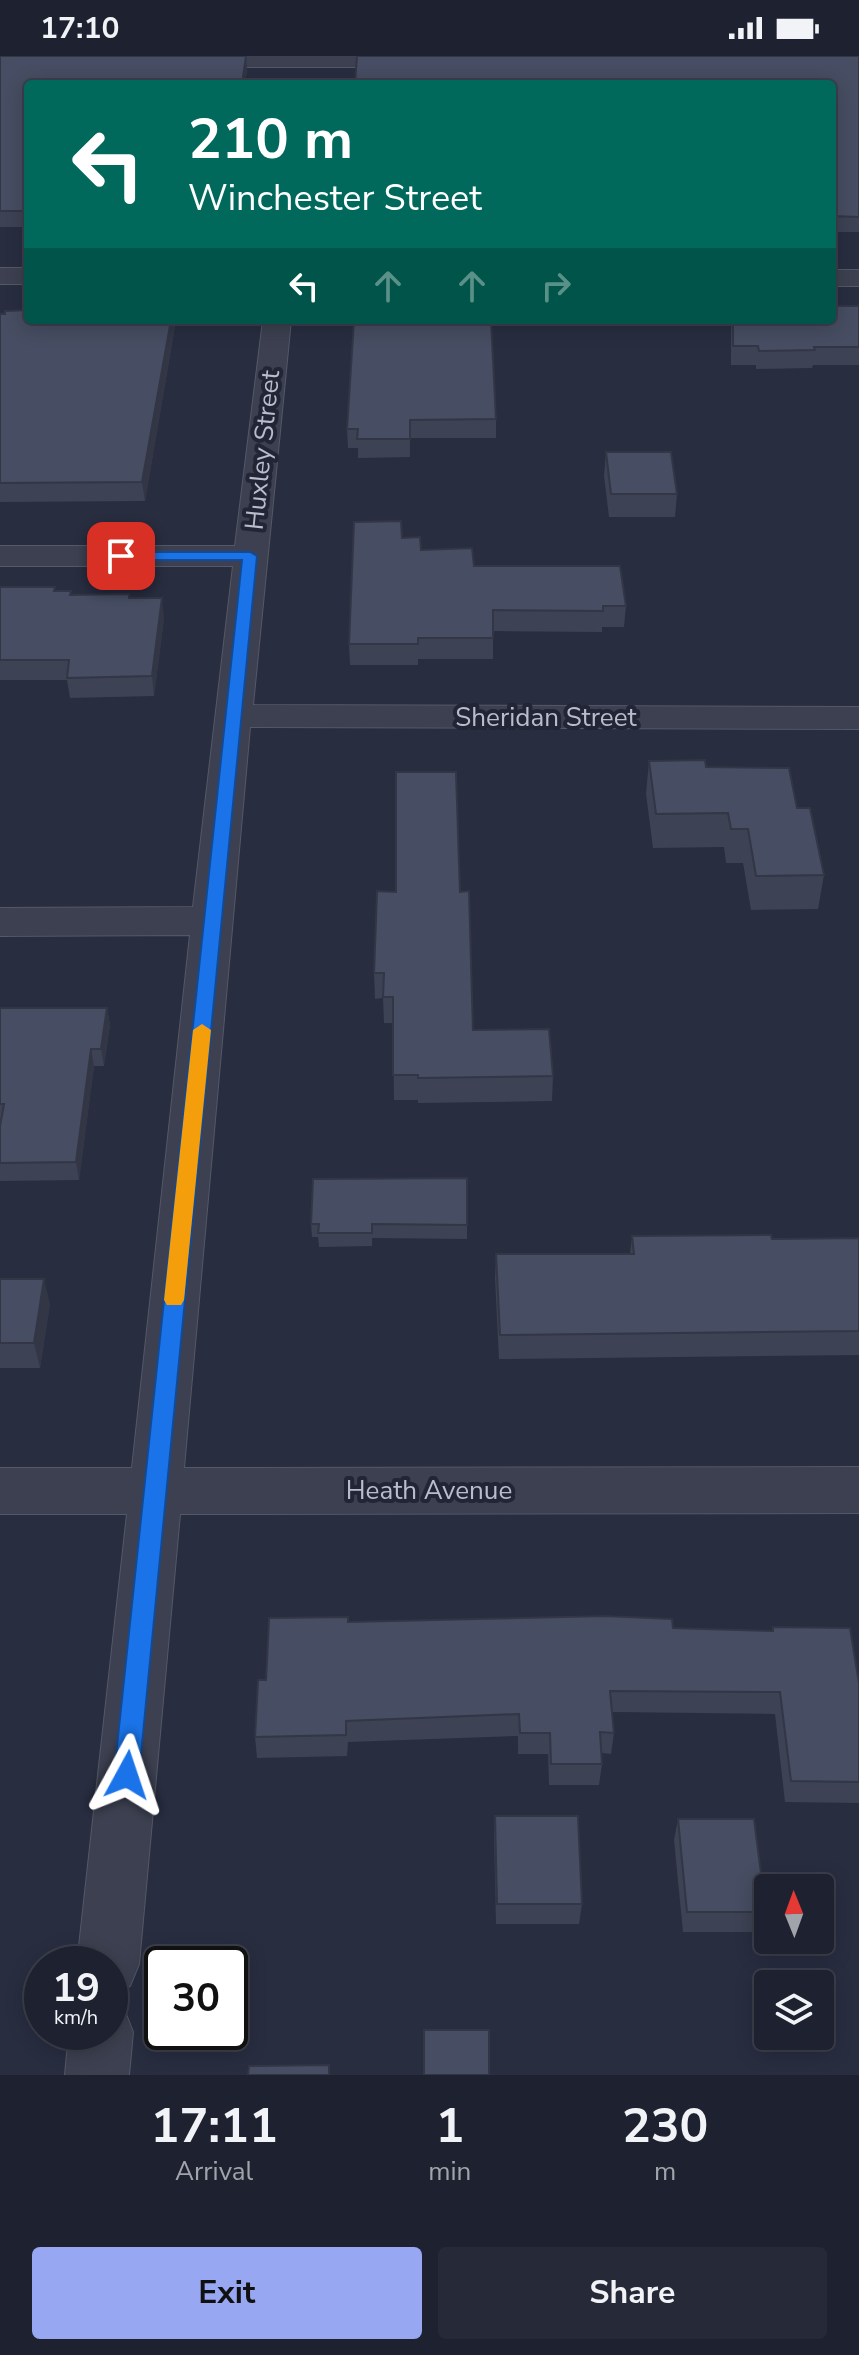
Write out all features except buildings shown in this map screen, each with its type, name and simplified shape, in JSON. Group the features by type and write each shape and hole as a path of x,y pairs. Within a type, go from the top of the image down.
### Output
{"street":[{"path":"303,80 306,58"},
{"path":"168,60 448,60"},
{"path":"0,276 24,276"},
{"path":"836,278 859,278"},
{"name":"Huxley Street","path":"110,1946 233,716 277,324"},
{"path":"0,556 250,556"},
{"name":"Sheridan Street","path":"233,716 859,718"},
{"path":"0,922 213,921"},
{"name":"Heath Avenue","path":"0,1491 859,1490"},
{"path":"97,2075 99,2050"}],"slow traffic":[{"path":"174,1300 202,1030"}],"route":[{"path":"121,556 250,556 127,1775"}]}
